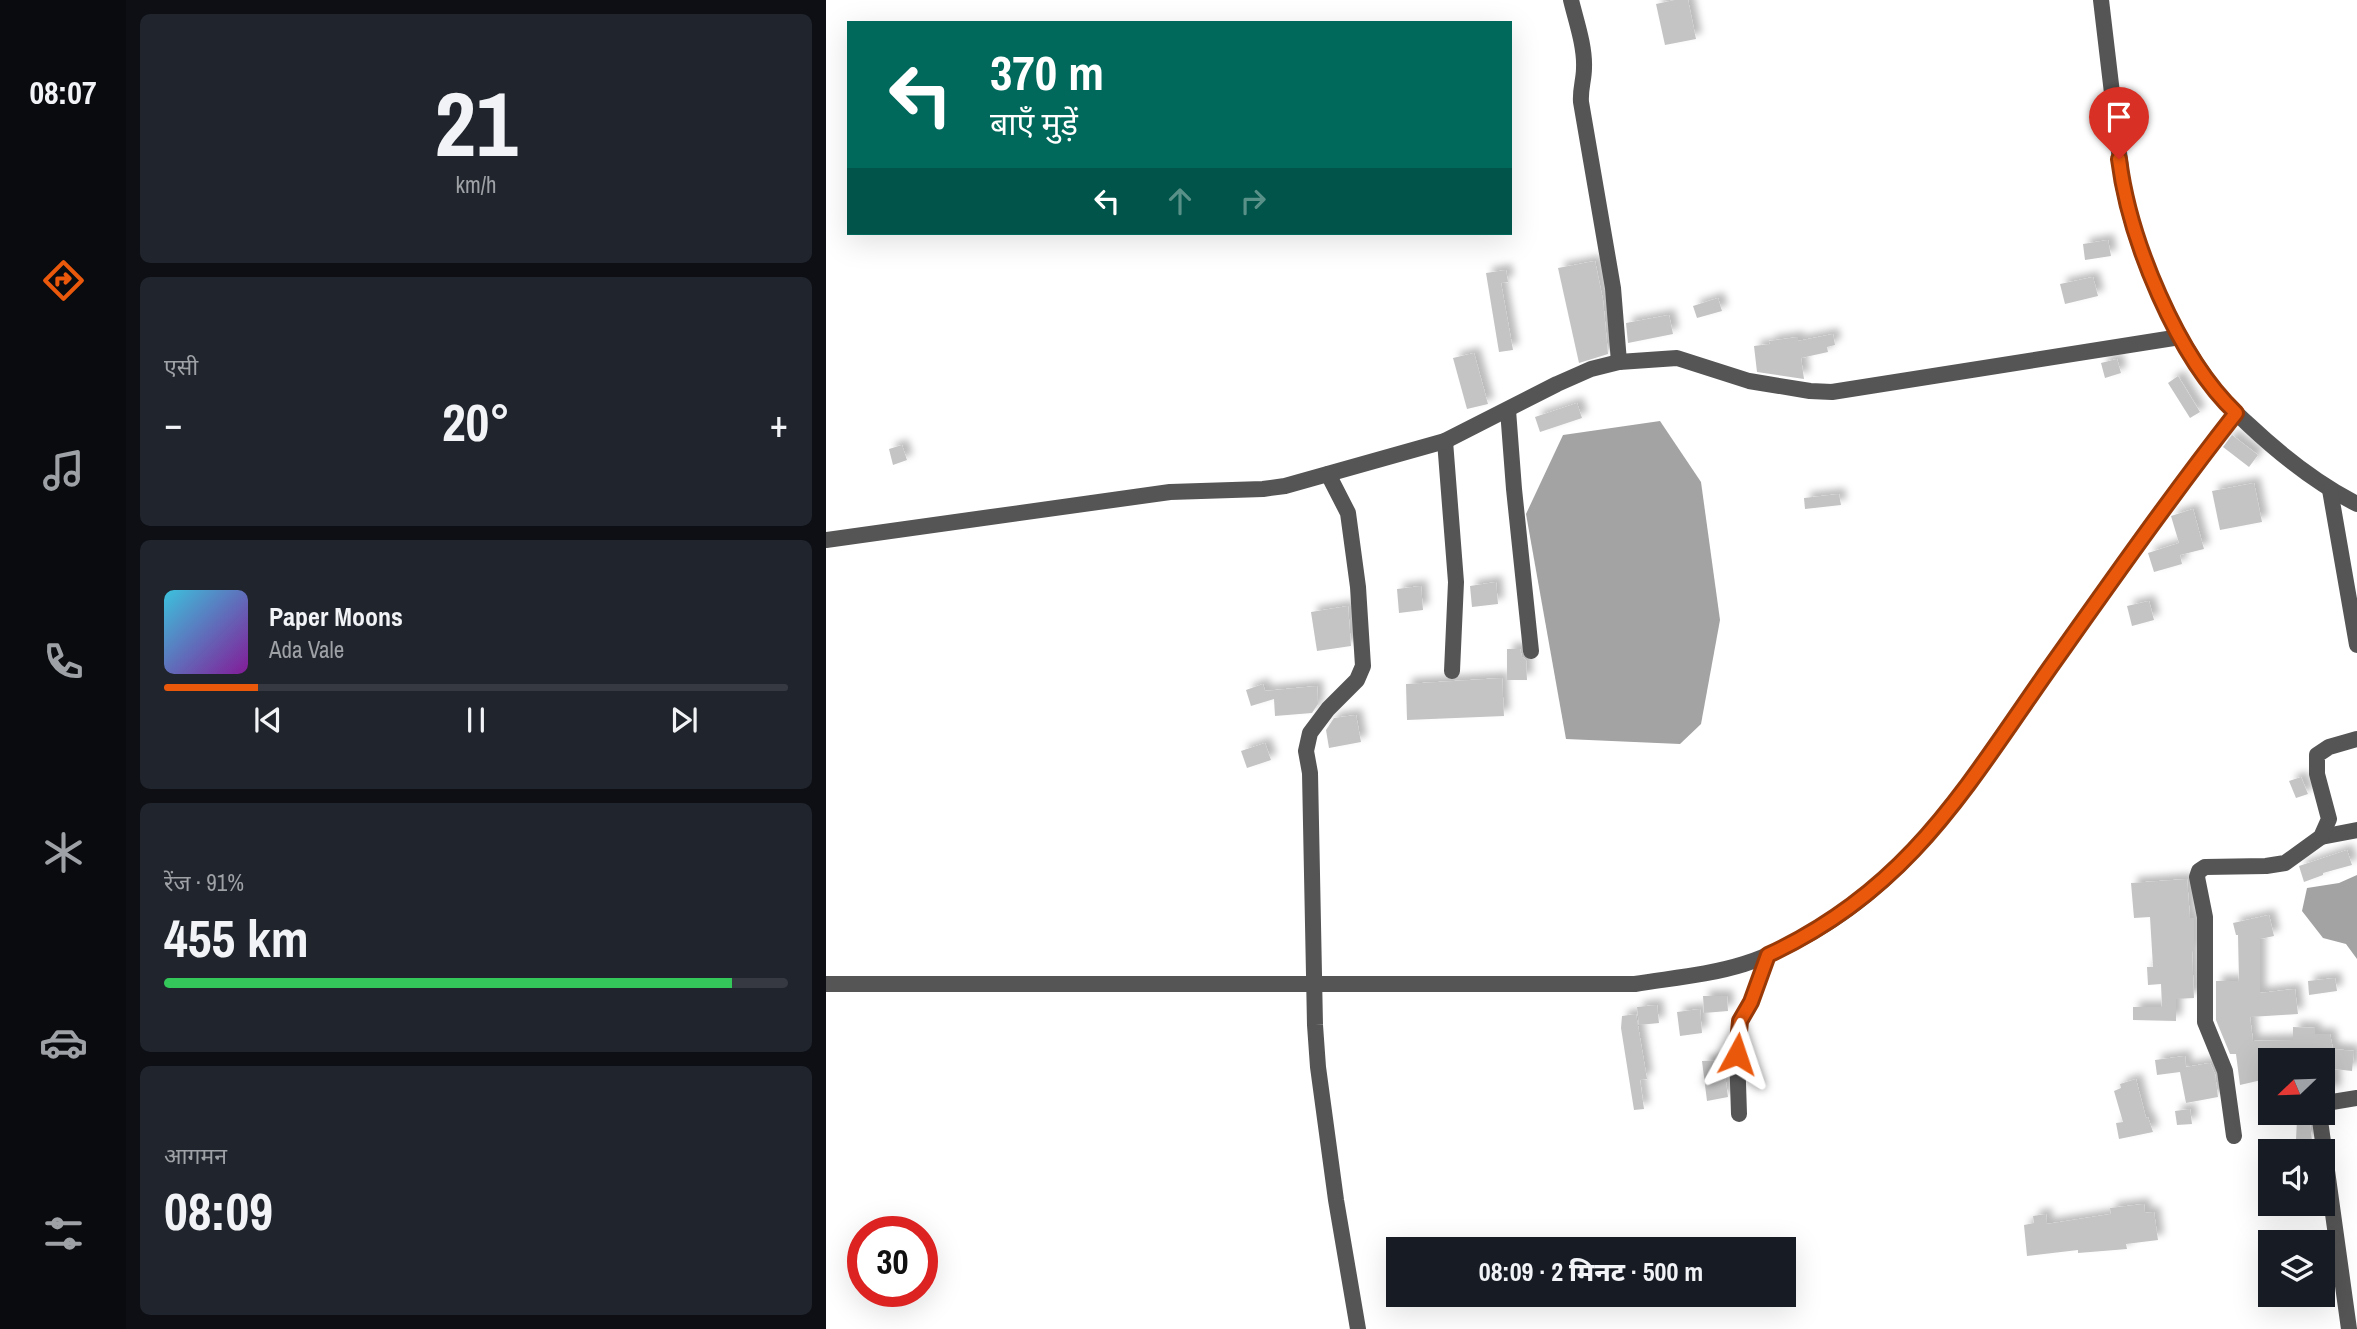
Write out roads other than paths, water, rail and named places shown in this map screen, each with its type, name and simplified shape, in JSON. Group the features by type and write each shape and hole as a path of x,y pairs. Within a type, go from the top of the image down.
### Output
{"street":[{"path":"1571,0 1583,55 1581,102 1613,288 1619,362"},
{"path":"2101,0 2128,211 2151,274 2180,337 2215,390 2232,410 2278,453 2330,490 2357,504"},
{"path":"826,540 1170,492 1263,489 1445,441 1557,384 1591,369 1619,362 1677,358 1749,381 1832,392 2180,337"},
{"path":"1508,410 1531,651"},
{"path":"826,984 1315,974 1635,984 1726,969 1768,955 1813,932 1859,902 1930,833 1985,763 2232,410"},
{"path":"1445,441 1456,582 1452,671"},
{"path":"1328,474 1348,513 1358,587 1363,666 1357,680 1313,727 1306,743 1310,773 1315,1025 1336,1200 1358,1329"},
{"path":"2330,490 2357,645"},
{"path":"2234,1136 2225,1071 2205,1022 2205,917 2197,877 2199,871 2205,867 2278,865 2292,859 2321,837 2328,827 2329,819 2317,774 2317,755 2329,747 2356,743"},
{"path":"2321,837 2357,830"},
{"path":"1739,1114 1737,1054 1740,1021 1751,1002 1768,955"},
{"path":"2335,1102 2357,1098"},
{"path":"2323,1125 2349,1329"}]}
